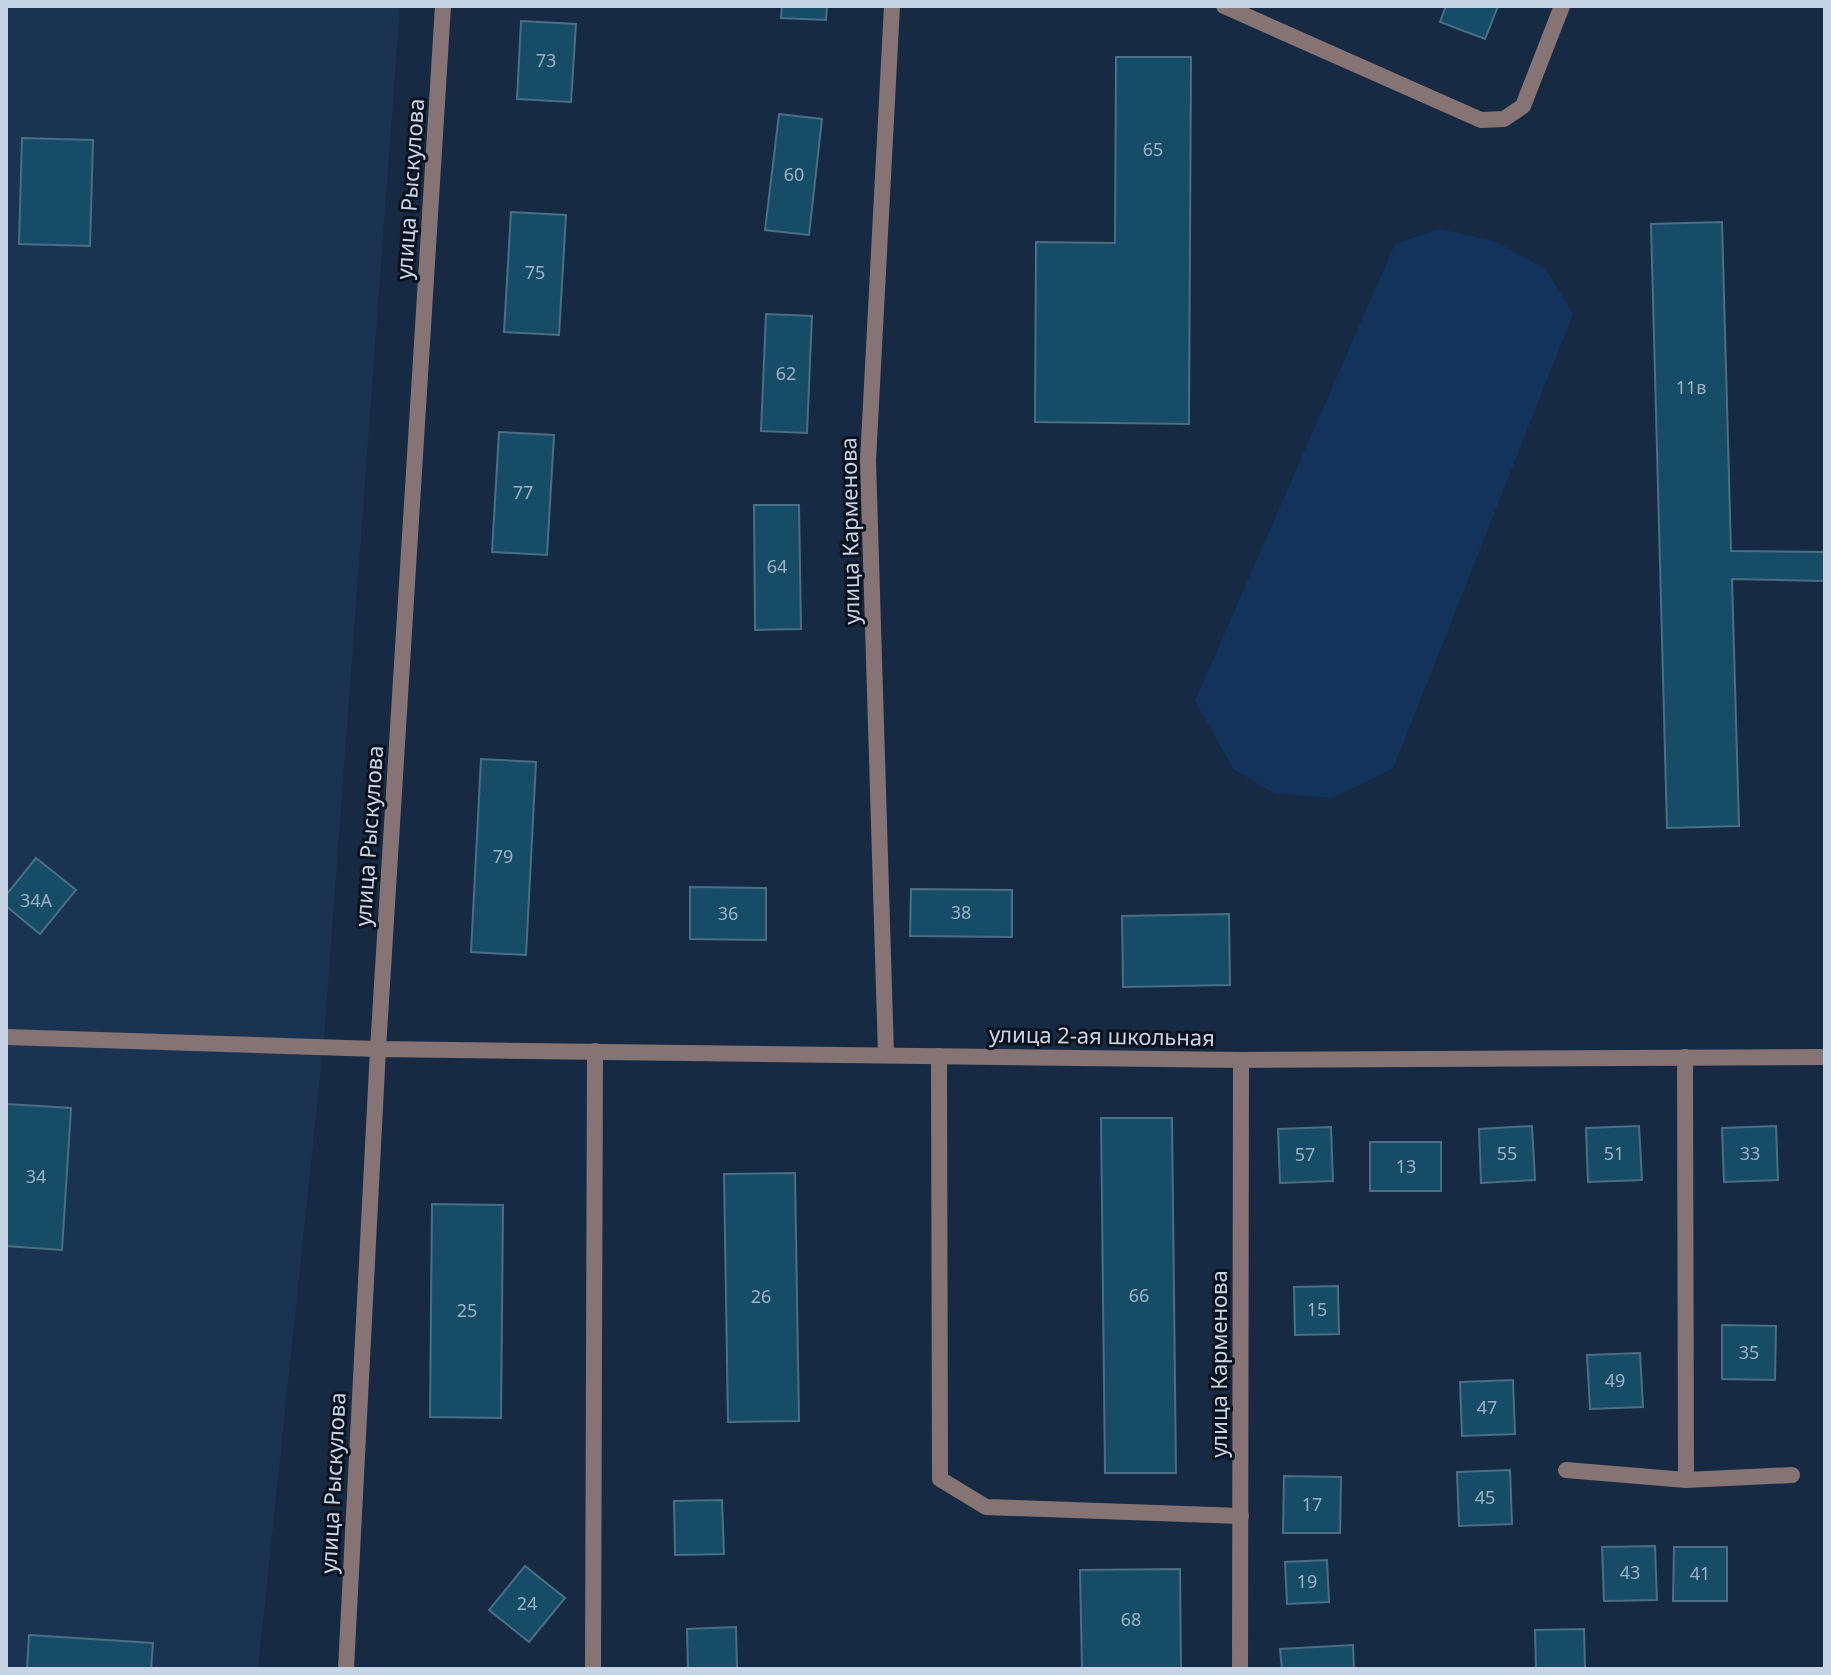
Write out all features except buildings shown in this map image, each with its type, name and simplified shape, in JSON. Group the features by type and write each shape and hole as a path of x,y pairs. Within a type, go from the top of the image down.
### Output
{"street":[{"name":"улица Рыскулова","path":"346,1669 378,1049 443,6"},
{"name":"улица Карменова","path":"886,1055 868,461 892,6"},
{"path":"1224,6 1481,120 1504,119 1523,106 1562,6"},
{"name":"улица 2-ая школьная","path":"6,1037 378,1049 1241,1060 1825,1057"},
{"path":"593,1669 595,1051"},
{"path":"939,1056 940,1479 986,1507 1241,1516"},
{"path":"1685,1057 1686,1480"},
{"name":"улица Карменова","path":"1240,1669 1241,1060"},
{"path":"1566,1470 1686,1480 1792,1475"}],"shaded area":[{"path":"6,6 400,6 324,1039 258,1669 6,1669"},
{"path":"1439,229 1494,241 1545,268 1573,314 1393,769 1332,798 1274,793 1234,770 1195,701 1395,244"}]}
